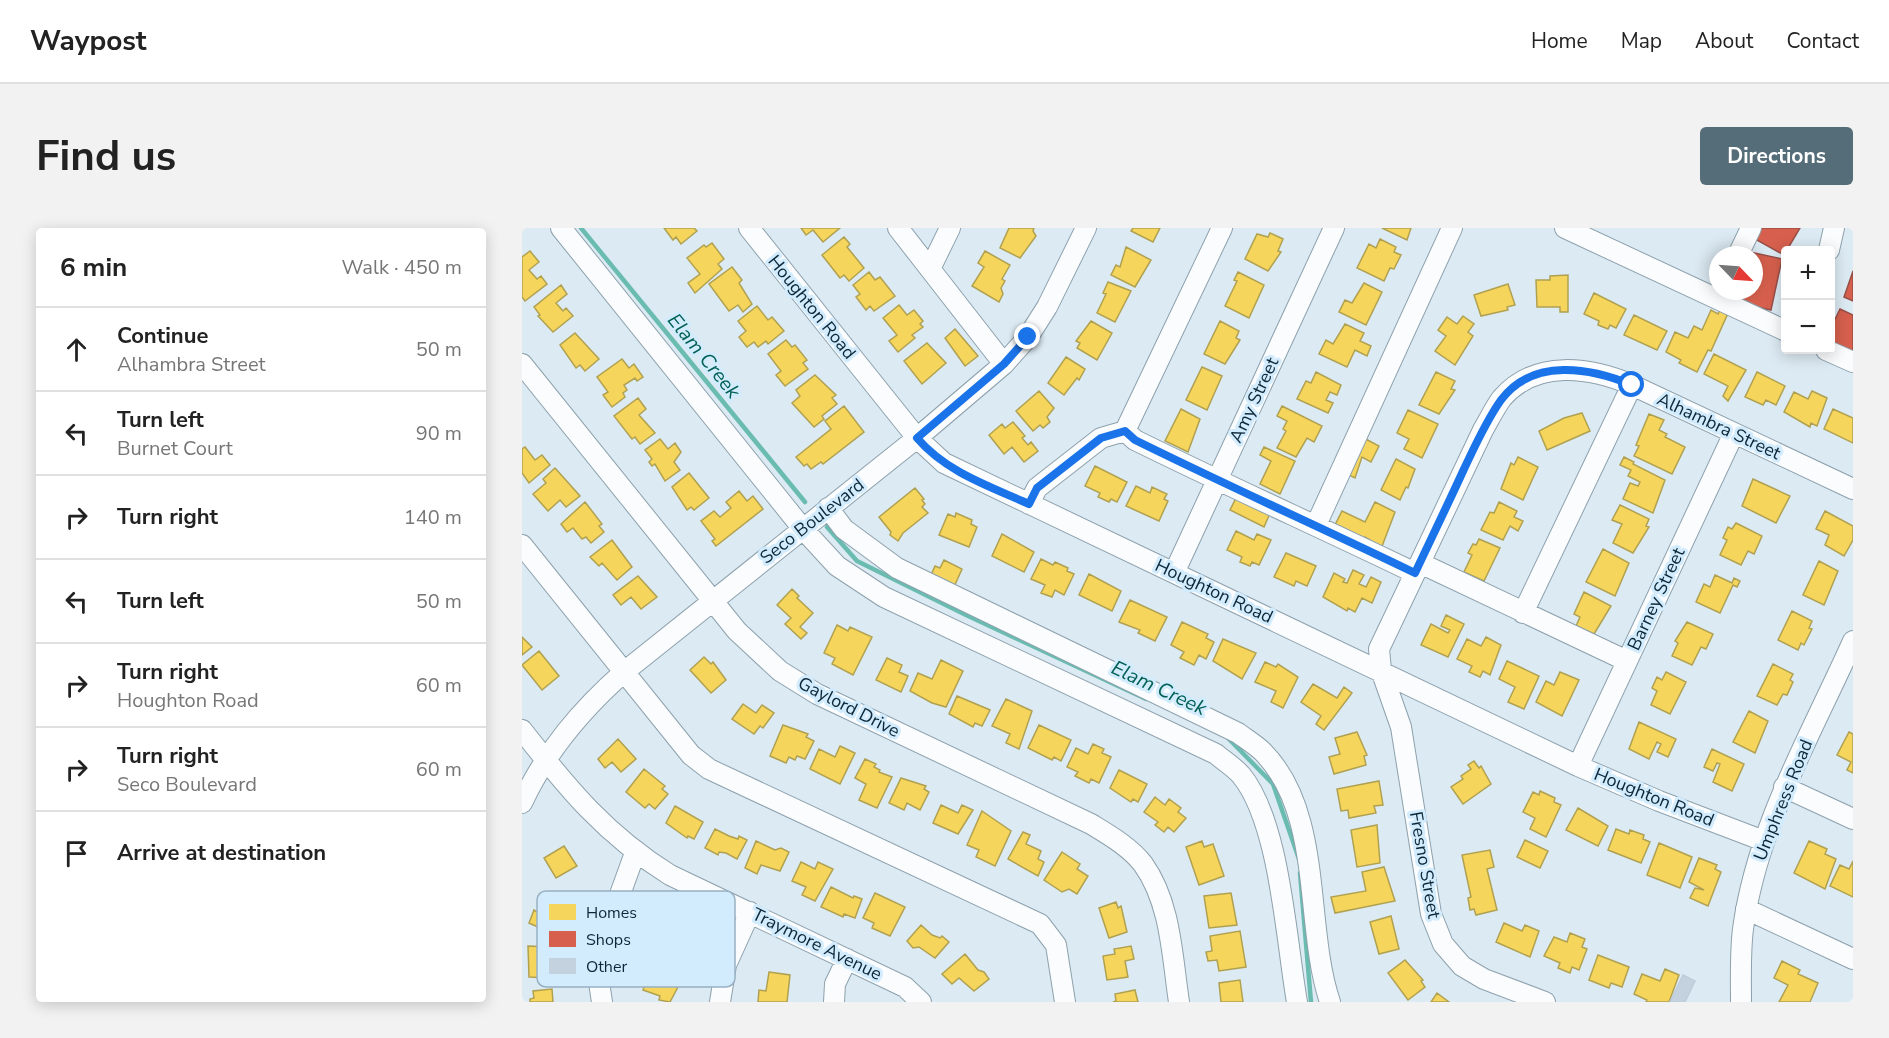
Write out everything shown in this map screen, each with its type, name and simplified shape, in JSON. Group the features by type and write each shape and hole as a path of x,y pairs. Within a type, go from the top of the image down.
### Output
{"street":[{"path":"561,228 803,529 837,566 884,597 1216,754 1240,774 1258,801 1271,841 1298,1002"},
{"name":"Houghton Road","path":"749,228 917,438 929,452 951,467 1381,670 1578,766 1659,801 1764,841"},
{"path":"898,228 1004,364"},
{"path":"930,269 950,228"},
{"name":"Seco Boulevard","path":"522,803 545,760 590,703 624,672 917,438 1004,364 1028,337 1047,306 1086,228"},
{"path":"1029,504 1037,488 1101,438 1125,431 1222,228"},
{"name":"Amy Street","path":"1174,573 1334,228"},
{"path":"1316,525 1452,228"},
{"path":"1565,228 1709,291"},
{"path":"1742,246 1751,228"},
{"path":"1830,246 1834,228"},
{"path":"1728,300 1781,329"},
{"path":"1835,354 1853,362"},
{"name":"Gaylord Drive","path":"522,364 714,599 737,631 780,671 817,694 1091,824 1116,839 1142,862 1157,889 1166,916 1179,1002"},
{"name":"Alhambra Street","path":"1381,670 1378,649 1483,430 1502,398 1523,380 1546,372 1580,369 1610,376 1853,489"},
{"path":"1523,613 1632,385"},
{"path":"1125,431 1135,440 1216,480 1523,613 1627,661"},
{"name":"Barney Street","path":"1578,766 1734,433"},
{"path":"828,508 844,528 897,568 1238,733 1263,753 1282,778 1303,830 1322,975 1330,1002"},
{"path":"522,545 691,755 710,769 1040,924 1056,945 1065,1002"},
{"name":"Umphress Road","path":"1741,1002 1742,944 1746,909 1764,841 1784,788 1846,676 1853,641"},
{"name":"Fresno Street","path":"1381,670 1401,727 1431,914 1443,944 1462,966 1484,979 1545,1002"},
{"name":"Traymore Avenue","path":"522,730 589,813 635,853 670,875 705,891"},
{"path":"1784,788 1853,819"},
{"path":"621,891 635,853"},
{"name":"Traymore Avenue","path":"735,905 905,987 921,1002"},
{"path":"1746,909 1853,959"},
{"path":"735,945 750,912"},
{"path":"834,1002 835,984 847,958"},
{"path":"600,987 602,1002"},
{"path":"720,1002 722,987"}],"building: Homes":[{"path":"664,228 694,228 697,231 681,244 676,237 673,240"},
{"path":"801,228 840,228 823,242 813,230 806,235"},
{"path":"1009,228 1034,228 1036,236 1020,258 1000,248"},
{"path":"1133,228 1160,228 1153,242 1131,231"},
{"path":"1382,228 1411,228 1407,240"},
{"path":"1270,233 1283,239 1278,251 1281,252 1268,271 1245,259 1257,234 1268,237"},
{"path":"844,237 850,244 847,247 864,268 849,281 844,275 840,278 822,255"},
{"path":"1380,239 1396,247 1394,252 1401,255 1394,269 1390,268 1384,281 1357,268 1369,244 1376,248"},
{"path":"712,243 724,259 718,264 722,269 695,293 688,283 700,274 687,258 704,245 706,247"},
{"path":"1126,247 1151,260 1135,287 1111,275 1116,265 1120,267"},
{"path":"530,251 539,262 529,270 537,279 541,276 547,284 525,301 522,297 522,257"},
{"path":"985,251 1010,265 1002,279 1005,281 1001,288 1003,294 999,302 972,286 984,267 978,263"},
{"path":"732,267 742,280 739,283 752,304 743,312 738,305 729,311 709,284"},
{"path":"869,272 875,280 880,277 895,296 874,311 870,306 866,310 856,297 860,294 853,285"},
{"path":"1238,272 1264,285 1249,318 1225,306 1237,281 1234,280"},
{"path":"1568,275 1568,312 1560,312 1560,307 1537,307 1536,280 1550,280 1550,276"},
{"path":"1108,282 1131,291 1115,322 1097,313 1106,294 1103,293"},
{"path":"1364,283 1382,292 1366,325 1339,312 1345,300 1352,303"},
{"path":"1508,284 1515,305 1507,307 1508,310 1481,316 1474,295"},
{"path":"561,285 567,294 556,303 563,311 566,308 573,316 553,332 538,316 540,315 534,307"},
{"path":"1594,293 1626,309 1616,328 1610,325 1608,329 1598,325 1599,321 1584,314"},
{"path":"899,305 907,315 914,310 923,321 920,324 923,327 912,335 915,338 898,352 889,341 897,335 883,318"},
{"path":"757,306 768,320 772,317 784,331 768,344 766,341 758,347 754,342 747,347 739,337 746,331 738,321"},
{"path":"1721,307 1729,311 1711,351 1708,350 1697,372 1679,363 1681,360 1666,352 1675,332 1688,338 1694,326 1702,330 1711,310 1718,314"},
{"path":"1634,315 1667,331 1657,350 1624,335"},
{"path":"1463,316 1474,324 1468,332 1473,336 1455,365 1435,351 1446,336 1438,330 1447,317 1457,324"},
{"path":"1091,321 1112,333 1097,360 1077,348 1080,343 1076,341"},
{"path":"1220,321 1239,331 1236,338 1240,340 1225,364 1204,354"},
{"path":"1345,324 1364,333 1360,341 1371,346 1367,356 1355,350 1347,367 1319,354 1326,340 1333,344"},
{"path":"955,329 978,356 965,366 945,338"},
{"path":"575,333 599,359 585,371 580,365 576,368 560,345"},
{"path":"786,340 792,347 795,345 807,360 803,363 808,369 785,386 776,375 781,371 768,354"},
{"path":"927,343 946,363 922,384 904,361"},
{"path":"1714,354 1746,370 1728,401 1723,396 1728,386 1704,374"},
{"path":"1066,357 1085,369 1079,380 1077,378 1064,395 1048,383"},
{"path":"622,359 629,368 634,364 643,377 637,381 635,378 624,385 627,390 623,393 625,397 612,407 603,395 608,392 597,377"},
{"path":"1202,367 1222,376 1207,410 1186,400"},
{"path":"1316,372 1341,385 1337,395 1330,392 1326,400 1333,403 1328,413 1297,399 1306,381 1311,383"},
{"path":"1436,372 1455,381 1451,389 1455,390 1439,414 1419,405"},
{"path":"1757,372 1785,386 1776,405 1766,400 1763,405 1745,397"},
{"path":"815,375 836,395 832,398 837,404 822,416 824,419 814,427 792,403 800,396 796,390"},
{"path":"1039,391 1054,408 1047,417 1050,422 1043,428 1040,425 1033,431 1016,411"},
{"path":"1812,391 1827,398 1817,426 1811,423 1810,427 1784,412 1794,392 1808,399"},
{"path":"638,398 646,409 639,415 655,433 640,444 635,437 632,439 614,416"},
{"path":"844,406 864,432 823,464 821,462 811,469 807,464 804,466 796,457 831,429 825,421"},
{"path":"1282,406 1322,426 1314,442 1307,438 1296,457 1277,448 1286,431 1283,429 1287,421 1277,416"},
{"path":"1181,409 1200,419 1188,452 1165,441"},
{"path":"1833,409 1853,418 1853,443 1824,429"},
{"path":"1408,410 1438,424 1422,458 1404,449 1409,439 1397,433"},
{"path":"1582,413 1590,431 1547,450 1539,431 1564,418"},
{"path":"1649,414 1664,420 1659,430 1667,434 1665,437 1685,447 1672,474 1634,456 1639,446 1636,445"},
{"path":"1013,422 1025,436 1022,438 1028,445 1031,442 1038,451 1024,462 1012,447 1004,454 989,435 1002,424 1005,428"},
{"path":"1362,437 1379,446 1371,462 1362,457 1355,478 1345,473"},
{"path":"660,439 668,449 675,443 681,452 674,462 680,470 665,481 655,464 652,466 649,462 652,459 645,450"},
{"path":"525,447 535,460 542,455 550,465 529,483 522,473 522,449"},
{"path":"1264,447 1295,461 1280,494 1260,484 1271,461 1260,455"},
{"path":"1518,457 1538,467 1523,500 1501,489 1511,463 1514,465"},
{"path":"1624,457 1665,480 1653,513 1623,499 1630,483 1638,486 1640,482 1628,476 1631,470 1620,465"},
{"path":"1396,459 1415,469 1408,488 1406,487 1400,500 1381,490"},
{"path":"1095,466 1127,482 1117,502 1111,499 1109,502 1098,497 1100,493 1085,486"},
{"path":"555,468 580,496 566,507 560,500 548,511 533,494 546,483 543,479"},
{"path":"689,473 709,498 694,510 691,507 687,510 672,487"},
{"path":"1753,479 1790,496 1776,523 1742,506"},
{"path":"1136,486 1150,493 1152,487 1167,494 1164,499 1168,501 1159,521 1126,506"},
{"path":"915,488 924,499 922,500 925,504 922,507 928,513 903,533 898,541 890,535 891,532 879,517"},
{"path":"739,491 747,501 753,496 763,509 716,546 712,541 715,539 701,521 714,511 720,517 731,508 726,502"},
{"path":"1237,496 1271,511 1264,527 1230,510"},
{"path":"585,502 602,524 599,526 604,532 591,543 586,537 582,539 573,528 567,532 561,524"},
{"path":"1375,502 1395,512 1381,549 1369,543 1370,540 1365,537 1363,542 1334,527 1342,511 1365,522"},
{"path":"1499,502 1517,511 1514,517 1523,521 1518,531 1510,526 1503,540 1481,530 1490,512 1494,513"},
{"path":"1620,505 1649,519 1646,526 1649,527 1633,553 1613,543 1622,524 1612,520"},
{"path":"1825,511 1853,526 1853,540 1844,556 1825,545 1829,535 1816,529"},
{"path":"956,513 972,520 971,524 977,527 969,547 939,535 948,514 955,517"},
{"path":"1736,523 1762,536 1754,554 1748,551 1741,565 1720,555 1727,540 1723,538 1728,527 1732,529"},
{"path":"1236,531 1254,540 1257,534 1271,540 1259,565 1252,562 1250,566 1240,562 1242,557 1227,550"},
{"path":"1002,534 1034,552 1024,572 992,556"},
{"path":"1479,539 1500,548 1484,581 1464,572 1472,555 1468,553"},
{"path":"612,540 632,567 617,580 602,563 599,566 590,557"},
{"path":"1603,549 1629,563 1615,596 1586,582"},
{"path":"1286,553 1316,566 1307,586 1296,581 1294,586 1274,577"},
{"path":"1041,559 1053,565 1055,562 1068,568 1067,571 1074,574 1064,595 1055,590 1052,597 1041,593 1045,585 1031,579"},
{"path":"944,560 962,569 954,587 931,575 935,566 940,568"},
{"path":"1819,561 1838,571 1824,605 1803,595"},
{"path":"1353,570 1364,575 1359,584 1366,587 1371,577 1381,582 1372,603 1362,598 1355,612 1348,608 1347,611 1323,597 1334,573 1345,579 1343,582 1347,583"},
{"path":"1089,574 1121,591 1112,611 1079,595"},
{"path":"1715,575 1732,583 1734,578 1740,581 1737,587 1733,585 1720,613 1696,602 1704,584 1710,587"},
{"path":"638,576 657,597 641,609 631,597 621,605 613,595"},
{"path":"792,589 799,596 797,598 813,613 800,627 807,633 801,639 785,624 791,618 777,605"},
{"path":"1584,592 1611,606 1594,634 1576,626 1580,617 1574,614"},
{"path":"1130,600 1167,617 1155,641 1138,633 1140,630 1119,622"},
{"path":"1792,611 1812,621 1809,628 1812,629 1804,645 1801,643 1798,650 1778,640"},
{"path":"1446,615 1464,624 1448,657 1421,645 1431,624 1448,633 1450,630 1441,626"},
{"path":"1182,622 1208,634 1206,638 1214,642 1206,659 1199,655 1194,665 1180,658 1184,652 1171,645"},
{"path":"1687,622 1713,634 1706,649 1701,647 1692,665 1672,656 1678,643 1675,641"},
{"path":"837,625 848,631 850,627 872,637 853,675 832,664 835,658 824,653"},
{"path":"522,637 532,647 522,655"},
{"path":"1486,637 1501,645 1490,675 1483,671 1480,677 1469,672 1472,666 1457,659 1467,639 1481,646"},
{"path":"1223,639 1256,653 1242,679 1213,661"},
{"path":"539,651 559,676 542,690 522,665"},
{"path":"704,657 711,664 713,662 726,680 711,693 690,670"},
{"path":"887,658 902,665 899,672 908,676 901,692 876,680"},
{"path":"941,660 963,671 946,707 932,703 910,691 918,673 932,679"},
{"path":"1507,661 1539,676 1524,709 1508,702 1515,687 1499,679"},
{"path":"1265,662 1276,667 1278,664 1298,677 1283,708 1271,702 1276,691 1255,682"},
{"path":"1773,664 1793,674 1790,680 1793,682 1787,695 1783,694 1777,705 1757,696"},
{"path":"1560,672 1579,680 1562,716 1536,702 1546,681 1554,685"},
{"path":"1666,672 1686,682 1670,714 1651,705 1657,691 1652,688 1657,677 1662,680"},
{"path":"1313,684 1337,698 1344,687 1352,693 1324,730 1316,724 1321,716 1301,702"},
{"path":"957,696 990,710 982,726 975,723 973,727 949,714"},
{"path":"1006,699 1032,711 1019,749 1006,743 1010,734 992,726"},
{"path":"743,704 756,713 762,705 774,713 763,728 760,726 754,734 732,719"},
{"path":"1749,711 1768,721 1755,753 1733,742"},
{"path":"1639,722 1676,739 1668,757 1657,752 1661,744 1657,742 1649,759 1629,749"},
{"path":"783,725 808,734 806,737 814,741 805,759 797,756 795,760 789,757 786,763 770,756"},
{"path":"1039,725 1071,740 1061,761 1054,757 1052,760 1028,748"},
{"path":"1357,732 1367,755 1364,756 1366,765 1334,774 1329,757 1340,754 1335,738"},
{"path":"1849,732 1853,734 1853,773 1847,770 1851,762 1837,755"},
{"path":"618,739 636,759 621,772 612,762 605,768 598,759"},
{"path":"1093,744 1104,749 1102,753 1111,757 1099,783 1091,779 1089,783 1075,776 1078,772 1067,767 1076,748 1088,754"},
{"path":"840,746 855,753 840,784 810,769 819,749 835,757"},
{"path":"1712,749 1744,764 1732,791 1713,782 1720,764 1717,763 1713,771 1704,767"},
{"path":"865,759 876,764 874,767 880,770 879,772 892,777 877,808 859,800 866,784 855,778"},
{"path":"1474,761 1479,768 1481,766 1491,784 1463,804 1451,787 1463,779 1461,776 1471,769 1468,765"},
{"path":"644,769 665,786 662,789 668,794 655,809 649,804 645,808 626,792"},
{"path":"1119,770 1147,784 1138,802 1133,799 1131,802 1110,788"},
{"path":"901,778 926,786 924,789 929,792 920,810 907,803 904,810 889,803"},
{"path":"1379,781 1383,805 1374,806 1376,813 1349,818 1348,810 1341,811 1337,789"},
{"path":"1540,791 1555,798 1554,802 1561,805 1546,837 1530,829 1535,818 1523,812 1533,792 1539,795"},
{"path":"1155,797 1165,805 1169,799 1181,808 1178,812 1186,818 1174,832 1168,827 1164,832 1155,825 1158,822 1144,812"},
{"path":"941,805 958,813 962,805 973,810 958,834 933,823"},
{"path":"675,806 703,822 694,839 688,836 687,838 666,823"},
{"path":"1578,808 1608,826 1598,846 1566,830"},
{"path":"982,811 1011,831 995,866 976,857 979,850 967,845"},
{"path":"1377,825 1380,863 1357,867 1351,830"},
{"path":"715,829 729,836 738,839 739,836 747,840 737,859 726,853 719,852 718,855 705,848"},
{"path":"1616,829 1629,834 1630,830 1644,835 1643,839 1650,842 1641,863 1608,850"},
{"path":"1023,832 1030,835 1026,844 1041,851 1038,859 1044,862 1038,876 1008,859"},
{"path":"1525,840 1548,851 1540,868 1517,857"},
{"path":"756,841 775,850 781,848 789,852 780,871 761,865 757,874 745,868"},
{"path":"1202,841 1204,847 1213,844 1224,876 1199,885 1186,847"},
{"path":"1809,841 1827,849 1825,854 1836,859 1825,889 1794,873"},
{"path":"1659,843 1692,857 1680,888 1647,875"},
{"path":"564,846 577,866 556,878 544,858"},
{"path":"1490,850 1494,867 1487,869 1497,910 1476,915 1474,909 1470,910 1468,898 1471,897 1462,855"},
{"path":"1062,852 1080,864 1077,869 1088,876 1077,894 1069,889 1062,892 1044,880"},
{"path":"1699,858 1717,865 1715,869 1721,872 1708,906 1690,898 1695,888 1704,890 1689,882"},
{"path":"1853,861 1853,897 1830,886 1840,865 1849,869"},
{"path":"801,862 815,869 818,862 833,869 815,901 802,895 806,887 792,881"},
{"path":"1384,867 1395,901 1335,913 1331,897 1366,891 1362,872"},
{"path":"831,887 853,898 854,896 862,899 855,918 844,914 843,917 821,907"},
{"path":"875,893 905,907 890,936 872,928 874,923 863,918"},
{"path":"1231,893 1237,925 1209,928 1204,896"},
{"path":"1116,902 1118,908 1121,906 1127,932 1109,938 1099,908"},
{"path":"534,910 537,912 537,927 529,923"},
{"path":"1391,916 1399,949 1379,954 1370,922"},
{"path":"1504,923 1522,931 1525,925 1539,931 1530,957 1496,942"},
{"path":"921,925 932,935 940,938 942,936 949,942 935,958 919,947 913,948 907,941"},
{"path":"1240,931 1246,967 1219,971 1217,960 1208,961 1206,952 1212,951 1210,936"},
{"path":"1570,933 1585,939 1582,947 1587,949 1579,970 1572,967 1570,973 1558,968 1560,963 1544,956 1554,937 1567,942"},
{"path":"528,946 537,946 537,977 529,977"},
{"path":"1131,946 1134,959 1125,961 1128,977 1107,980 1103,956 1115,954 1114,949"},
{"path":"965,954 989,979 974,991 959,978 952,984 942,974"},
{"path":"1598,955 1629,967 1622,987 1611,983 1609,988 1589,980"},
{"path":"1405,960 1423,980 1421,981 1425,987 1408,1000 1388,973"},
{"path":"1782,961 1800,970 1798,974 1818,983 1810,1002 1779,1002 1788,985 1774,978"},
{"path":"1665,969 1679,975 1669,1002 1646,1002 1647,1000 1634,994 1642,974 1660,981"},
{"path":"769,972 790,975 787,1002 758,1002 759,990 766,991"},
{"path":"1240,980 1243,1002 1221,1002 1219,983"},
{"path":"644,987 678,987 670,1002 659,1000 660,996 643,990"},
{"path":"552,989 553,1002 530,1002 530,999 534,998 533,991"},
{"path":"1135,990 1138,1002 1113,1002 1116,1001 1115,994"},
{"path":"1437,993 1449,1002 1431,1002"}],"building: Shops":[{"path":"1761,228 1800,228 1789,246 1781,246 1781,253 1755,239"},
{"path":"1763,255 1781,259 1771,310 1752,306 1742,300 1763,300"},
{"path":"1853,271 1853,301 1844,297"},
{"path":"1840,309 1853,315 1853,352 1835,344 1835,320"}],"building: Other":[{"path":"1683,975 1695,981 1685,1002 1670,1002"}],"waterway":[{"name":"Elam Creek","path":"581,228 805,502"},
{"name":"Elam Creek","path":"827,527 857,561 1146,699"},
{"name":"Elam Creek","path":"1227,737 1273,784 1299,859"},
{"name":"Elam Creek","path":"1300,873 1311,1002"}],"route":[{"path":"1028,337 1004,364 968,397 917,438 929,452 958,471 1029,504 1037,488 1101,438 1125,431 1135,440 1216,480 1415,573 1483,430 1502,398 1523,380 1546,372 1580,369 1610,376 1632,385"}]}
